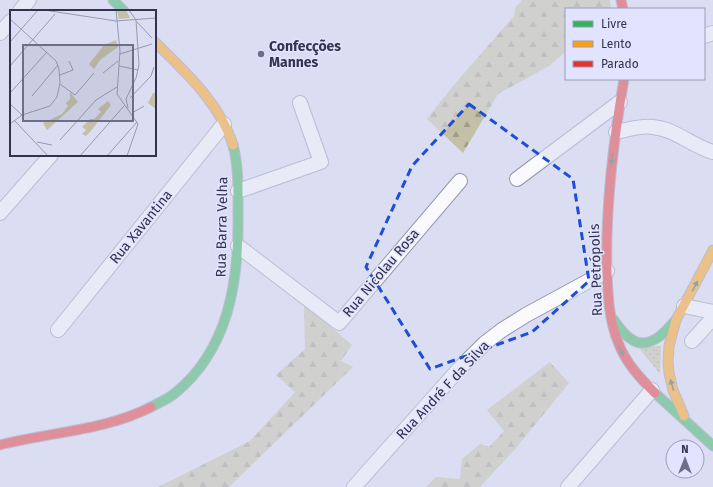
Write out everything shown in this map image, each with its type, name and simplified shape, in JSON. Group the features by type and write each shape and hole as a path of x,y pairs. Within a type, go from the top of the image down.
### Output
{"main road":[{"path":"113,0 123,10"},
{"name":"Rua Barra Velha","path":"0,445 104,425 152,407 173,395 189,381 202,366 220,336 232,300 238,246 238,191 235,151 224,124 211,104 156,43"},
{"name":"Rua Petrópolis","path":"624,80 609,194 607,271 610,314 614,335 620,350 639,377 665,403 710,439"},
{"path":"687,421 673,390 668,362 669,346 676,320 713,250"},
{"path":"610,314 628,338 639,343 649,342 660,336 676,320"}],"street":[{"path":"21,10 29,0"},
{"path":"0,33 10,22"},
{"path":"517,179 620,102"},
{"path":"238,191 321,162 300,103"},
{"name":"Rua Xavantina","path":"58,330 224,124"},
{"path":"616,132 651,126 663,128 697,146 713,152"},
{"path":"0,213 50,156"},
{"name":"Rua Nicolau Rosa","path":"238,246 338,323 460,181"},
{"name":"Rua André F da Silva","path":"354,487 459,369 485,344 502,330 526,315 607,271"},
{"path":"684,306 713,312"},
{"path":"692,341 713,318"},
{"path":"568,487 652,390"}],"highlighted area":[{"path":"469,104 573,179 589,281 532,332 430,369 366,267 412,166"}],"green space":[{"path":"521,0 610,0 611,8 565,8 565,52 549,66 498,94 463,153 427,119 453,86 514,16 516,6 521,2"},
{"path":"304,304 352,345 341,361 353,367 229,487 158,487 250,441 295,392 276,375 305,349"},
{"path":"661,346 660,374 638,347"},
{"path":"550,362 569,383 516,448 480,487 426,487 436,477 460,479 462,459 480,444 489,447 504,431 487,410"}],"traffic: fast":[{"path":"113,0 123,10"},
{"path":"151,407 172,396 193,376 207,357 219,335 227,313 233,289 238,240 238,180 233,145"},
{"path":"614,320 628,337 639,343 652,341 660,336 676,320"},
{"path":"655,393 713,446"}],"traffic: slow":[{"path":"156,43 211,102 220,115 233,145"},
{"path":"684,416 673,390 669,373 669,346 676,320 713,250"}],"traffic: jam":[{"path":"621,0 623,8"},
{"path":"624,80 613,151 607,224 607,273 609,299 615,334 621,349 644,382 655,393"},
{"path":"0,445 96,426 133,415 151,407"}],"place":[{"name":"Confecções Mannes","path":"261,54"}]}
